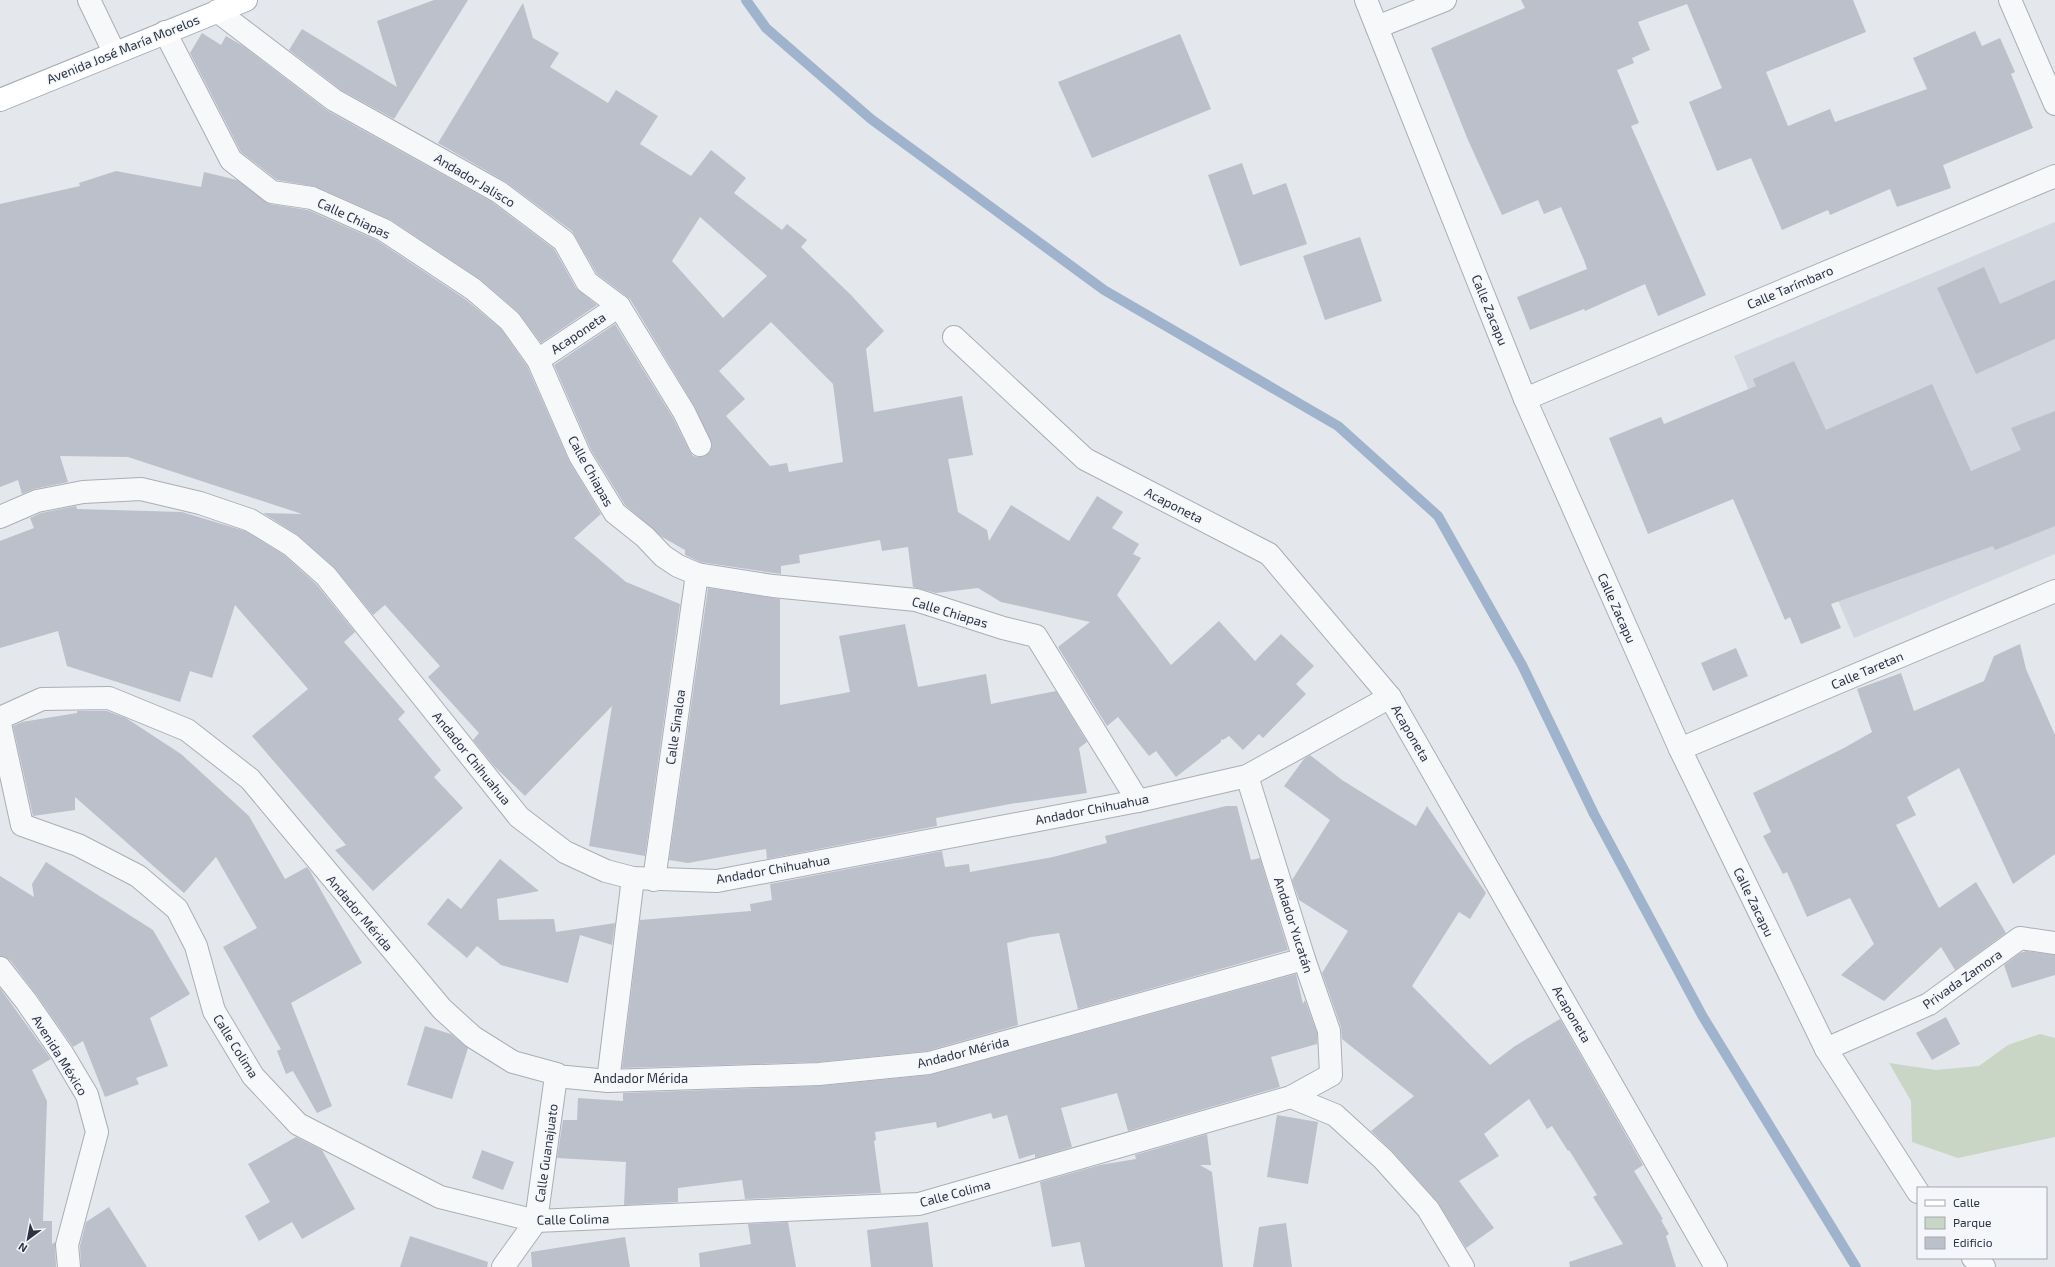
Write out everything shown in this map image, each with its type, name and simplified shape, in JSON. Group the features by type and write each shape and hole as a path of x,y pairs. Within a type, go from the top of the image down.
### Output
{"main road":[{"name":"Avenida José María Morelos","path":"0,100 114,52 246,0"}],"street":[{"path":"89,0 114,52"},
{"name":"Calle Zacapu","path":"1366,0 1525,399 1680,749 1826,1049 1917,1190"},
{"path":"1377,27 1445,0"},
{"path":"2010,0 2055,104"},
{"name":"Andador Jalisco","path":"217,11 334,100 499,192 564,241 587,282 619,306 684,412 700,445"},
{"name":"Calle Chiapas","path":"165,32 231,160 272,192 312,198 390,234 473,289 510,321 538,360 580,456 615,514 645,537 663,556 678,566 697,574 773,586 916,600 1003,628 1036,636 1138,801"},
{"name":"Calle Tarímbaro","path":"1525,399 2055,176"},
{"name":"Acaponeta","path":"538,360 619,306"},
{"name":"Acaponeta","path":"954,337 1085,459 1269,554 1390,697 1716,1267"},
{"name":"Andador Chihuahua","path":"0,517 37,501 83,492 141,490 200,503 250,520 291,545 326,576 519,817 566,852 606,871 644,879 716,881 1138,801 1247,776 1390,697"},
{"name":"Calle Sinaloa","path":"608,1081 697,574"},
{"name":"Calle Taretan","path":"1680,749 2055,591"},
{"name":"Andador Mérida","path":"0,718 42,699 110,698 187,730 250,780 442,1009 473,1037 512,1062 557,1074 556,1076 608,1081 819,1074 929,1063 1304,959"},
{"name":"Calle Colima","path":"0,724 22,825 78,845 138,876 177,910 196,946 214,1012 253,1076 298,1124 440,1197 536,1221 918,1204 1291,1097 1331,1075"},
{"name":"Andador Yucatán","path":"1247,776 1304,959 1329,1032 1331,1075"},
{"name":"Privada Zamora","path":"1826,1049 1929,1004 2020,938 2055,943"},
{"name":"Avenida México","path":"0,968 26,1001 62,1053 87,1095 97,1132 67,1245 69,1267"},
{"name":"Calle Guanajuato","path":"502,1267 536,1221 556,1076"},
{"path":"1291,1097 1335,1115 1383,1160 1428,1209 1463,1267"},
{"path":"1974,1259 1984,1267"}],"shaded area":[{"path":"2055,222 2055,554 1854,638 1734,356"}],"green space":[{"path":"2040,1034 2055,1038 2055,1137 1958,1158 1912,1142 1911,1101 1889,1063 1936,1070 1979,1066 2008,1045"}],"building":[{"path":"434,0 468,0 394,119 341,90 289,50 302,29 397,87 377,21"},
{"path":"1521,0 1853,0 1866,32 1766,72 1788,126 1830,109 1835,122 1927,89 1913,58 1975,31 1982,46 2000,38 2015,72 2011,74 2033,128 1943,165 1951,188 1897,207 1890,189 1830,215 1828,210 1782,230 1751,158 1717,171 1689,102 1722,88 1687,4 1638,22 1650,50 1632,58 1634,63 1617,70 1639,123 1631,126 1706,295 1658,316 1645,284 1585,311 1584,309 1530,330 1517,297 1587,269 1584,260 1561,207 1544,214 1538,200 1502,215 1468,140 1431,48 1525,8"},
{"path":"523,3 533,38 559,53 550,67 608,103 616,90 658,116 640,144 691,176 711,150 746,178 734,193 782,230 787,224 807,240 801,247 851,295 884,331 866,349 874,412 962,396 973,455 948,459 958,512 987,530 989,541 1011,505 1069,541 1097,496 1123,512 1112,528 1139,544 1133,554 1141,558 1117,595 1171,665 1219,621 1255,661 1281,634 1314,666 1296,684 1306,694 1263,738 1259,734 1243,750 1229,736 1223,740 1221,739 1221,742 1176,777 1156,751 1149,756 1118,717 1107,726 1058,647 1090,622 1001,602 978,588 936,593 913,587 908,547 882,551 880,540 799,555 800,563 781,566 781,574 700,562 685,555 685,550 662,537 625,505 591,450 554,365 615,324 673,418 689,450 693,456 699,457 705,456 710,452 712,446 695,407 630,299 597,274 572,231 506,182 438,143","holes":["700,217 767,276 723,318 672,261","771,322 833,384 843,462 789,472 787,463 770,466 726,416 745,399 719,371"]},
{"path":"202,33 221,45 226,36 243,46 328,111 492,202 554,249 576,288 597,305 541,343 518,312 481,280 391,220 317,187 277,180 241,152 190,53"},
{"path":"1180,34 1211,109 1092,158 1058,82"},
{"path":"1242,163 1253,195 1286,183 1307,244 1240,266 1208,175"},
{"path":"116,171 201,187 204,172 237,180 270,204 308,210 378,241 465,299 501,329 527,366 569,461 601,514 574,538 626,582 680,604 645,856 589,846 612,706 525,796 494,766 473,740 479,733 428,677 440,666 385,605 373,615 334,567 299,536 263,513 302,514 128,457 60,456 68,482 34,489 22,494 18,480 0,487 0,204 80,186 79,183"},
{"path":"1360,237 1382,301 1325,320 1303,256"},
{"path":"1984,267 2000,304 2055,280 2055,339 1976,374 1937,288"},
{"path":"1794,361 1826,430 1932,384 1971,471 2021,450 2011,428 2055,411 2055,526 1995,550 1993,546 1831,604 1841,628 1801,644 1790,617 1785,620 1733,499 1648,534 1609,438 1661,417 1664,424 1756,386 1753,379"},
{"path":"76,506 77,509 182,512 245,531 284,555 317,585 355,632 344,642 405,712 398,719 441,770 434,777 463,808 373,891 335,850 346,845 252,736 308,689 235,605 212,678 190,671 180,702 67,666 58,631 0,648 0,541 34,528 30,518 41,513"},
{"path":"708,588 780,599 780,705 850,692 839,636 905,624 918,687 986,674 991,704 1056,691 1087,742 1079,748 1087,793 1010,804 936,818 937,826 767,859 766,849 688,863 669,860"},
{"path":"2020,644 2026,669 2055,735 2055,854 2013,884 1959,768 1907,797 1916,815 1896,825 1939,908 1976,882 2006,933 1955,970 1941,947 1884,1001 1841,975 1874,944 1850,898 1807,917 1787,872 1783,874 1763,836 1771,832 1753,793 1844,748 1872,732 1857,689 1901,673 1914,711 1984,681 1994,656"},
{"path":"1736,648 1748,676 1713,691 1701,663"},
{"path":"77,711 107,711 126,718 181,754 249,816 285,879 307,867 310,871 362,963 291,1003 332,1106 317,1113 293,1071 286,1074 277,1051 281,1049 223,947 257,928 216,857 184,893 75,797 75,810 33,816 13,726 22,722 77,713"},
{"path":"1310,755 1342,780 1416,826 1427,806 1486,893 1470,919 1459,912 1412,986 1490,1065 1515,1046 1560,1019 1643,1165 1634,1171 1663,1219 1661,1220 1669,1234 1666,1236 1676,1267 1570,1267 1569,1262 1623,1244 1593,1197 1597,1195 1569,1150 1568,1151 1552,1126 1547,1129 1529,1099 1484,1134 1499,1156 1459,1181 1494,1228 1466,1248 1437,1201 1392,1151 1371,1131 1414,1096 1342,1039 1341,1027 1322,973 1348,931 1299,900 1292,880 1330,820 1284,786 1304,759"},
{"path":"1226,806 1237,806 1251,860 1260,858 1288,950 1078,1009 1059,933 1031,937 1007,943 1018,1025 927,1051 818,1062 622,1068 640,920 751,911 750,904 772,900 770,884 942,851 945,867 969,864 970,872 1053,857 1107,843 1105,836"},
{"path":"500,859 539,891 497,899 499,920 554,919 556,932 615,923 612,945 580,935 568,983 501,965 477,946 467,958 427,924 448,898 461,909"},
{"path":"46,862 153,930 190,994 150,1018 168,1066 136,1078 139,1084 105,1097 83,1041 73,1047 10,960 0,956 0,876 34,897 32,884"},
{"path":"2026,951 2055,955 2055,975 2012,988 2004,965 2020,953"},
{"path":"1296,974 1303,1004 1305,1000 1317,1033 1317,1044 1271,1057 1280,1087 1128,1131 1117,1093 1061,1108 1072,1147 1035,1158 1035,1154 1019,1159 1007,1115 993,1119 991,1113 937,1128 936,1122 875,1132 876,1140 874,1141 881,1193 745,1199 742,1180 678,1188 678,1202 624,1205 626,1162 557,1158 563,1120 577,1120 578,1098 623,1101 623,1093 819,1086 930,1075"},
{"path":"0,988 51,1059 32,1070 47,1101 43,1221 52,1221 52,1244 55,1242 56,1267 0,1267"},
{"path":"1946,1017 1960,1044 1932,1060 1916,1033"},
{"path":"425,1026 451,1034 468,1048 452,1099 407,1085"},
{"path":"1277,1115 1318,1122 1308,1184 1267,1177"},
{"path":"1207,1134 1211,1165 1200,1165 1212,1172 1223,1267 1085,1267 1080,1242 1052,1247 1040,1182 1100,1165 1136,1159 1135,1155"},
{"path":"296,1137 322,1150 355,1209 302,1239 292,1222 259,1241 245,1216 270,1202 248,1164"},
{"path":"482,1150 514,1162 503,1190 472,1178"},
{"path":"109,1207 147,1267 81,1267 80,1246 86,1222"},
{"path":"788,1222 796,1267 700,1267 699,1253 751,1244 748,1224"},
{"path":"928,1222 933,1267 871,1267 867,1230"},
{"path":"1286,1223 1292,1267 1253,1267 1259,1227"},
{"path":"410,1236 488,1262 487,1267 400,1267"},
{"path":"625,1237 630,1267 532,1267 531,1252"}],"waterway":[{"path":"746,0 766,28 871,119 1104,290 1338,426 1438,516 1522,665 1594,814 1703,1017 1856,1267"}]}
